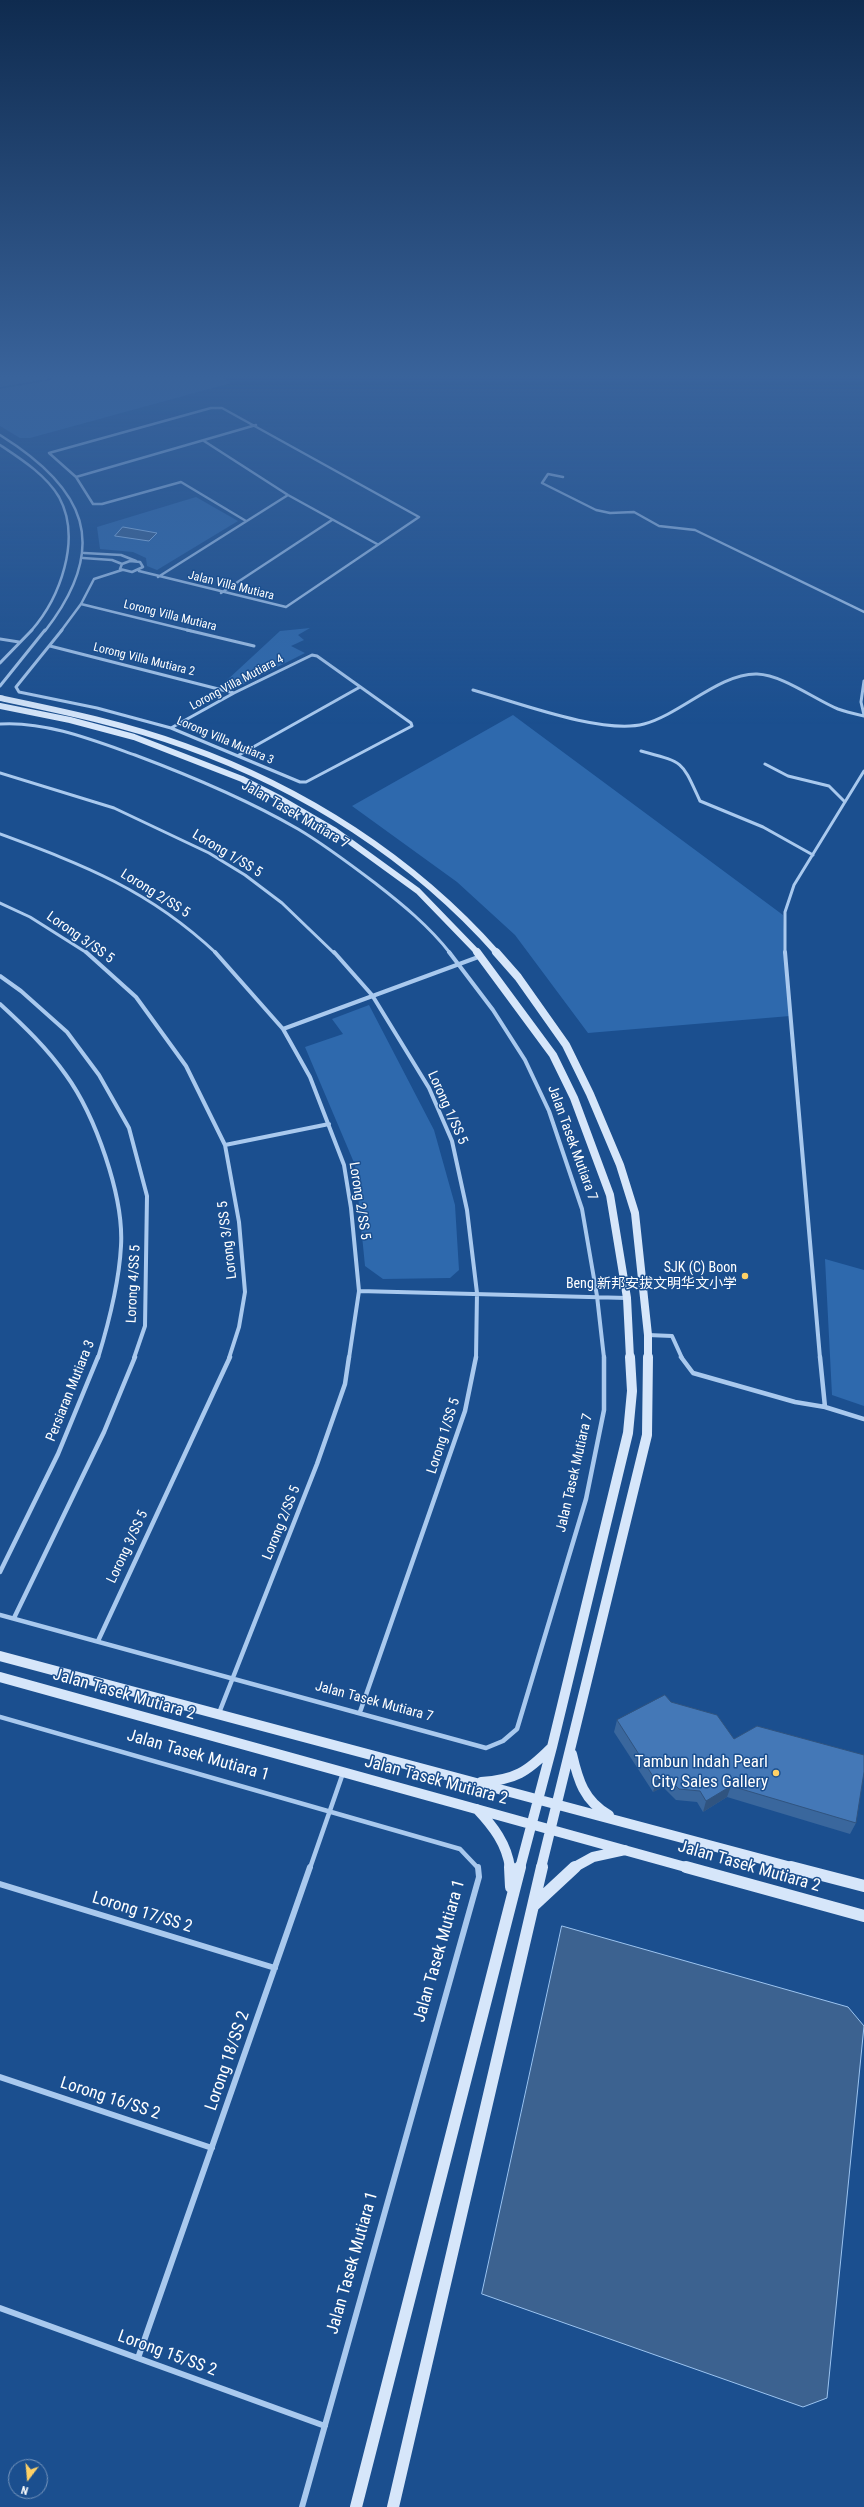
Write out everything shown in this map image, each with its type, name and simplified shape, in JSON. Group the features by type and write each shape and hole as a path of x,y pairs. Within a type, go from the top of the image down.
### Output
{"street":[{"path":"0,663 45,613 65,568 68,545 67,523 60,497 54,491"},
{"path":"12,700 0,686 64,604 83,558 84,553 80,516 68,491"},
{"path":"84,491 91,502 97,505 148,491"},
{"path":"199,491 246,521"},
{"path":"282,491 377,544"},
{"name":"Jalan Villa Mutiara","path":"122,570 139,571 221,593 286,607 419,517 373,491"},
{"path":"558,491 596,510 610,513 634,512 659,526 695,530 847,602 864,612"},
{"path":"158,577 288,495"},
{"path":"221,593 332,520"},
{"path":"84,553 120,555 143,565 139,571"},
{"path":"83,558 112,560 122,564 137,562"},
{"path":"50,646 81,604 94,579 122,570 120,567 122,564"},
{"name":"Lorong Villa Mutiara","path":"81,604 254,646"},
{"path":"0,639 19,642"},
{"name":"Lorong Villa Mutiara 3","path":"50,646 24,674 16,687 17,690 171,728 240,755 294,781 306,782 412,726 411,723 360,687"},
{"name":"Lorong Villa Mutiara 2","path":"50,646 234,693"},
{"name":"Lorong Villa Mutiara 4","path":"171,728 234,693 312,655 317,656 360,687"},
{"path":"473,690 595,724 619,727 644,724 679,710 722,684 742,676 758,674 784,682 838,709 864,715 861,702 864,681"},
{"path":"240,755 360,687"},
{"name":"Jalan Tasek Mutiara 7","path":"0,698 88,717 179,743 278,786 384,849 442,895 493,948 552,1023 590,1094 631,1194 641,1262 648,1335 647,1435 572,1751 556,1805 551,1829"},
{"name":"Jalan Tasek Mutiara 7","path":"0,706 134,737 235,776 281,799 334,830 418,891 481,956 553,1055 574,1098 610,1195 627,1298 632,1391 628,1433 552,1746 531,1823"},
{"path":"0,711 26,711"},
{"name":"Jalan Tasek Mutiara 7","path":"0,724 16,723 42,727 107,745 226,792 270,814 334,852 371,878 440,940 461,965 494,1010 525,1060 549,1111 582,1209 597,1296 605,1366 603,1417 586,1499 517,1729 503,1741 486,1748 360,1712 231,1680 0,1614"},
{"path":"641,751 675,760 685,768 700,801 763,827 813,855"},
{"path":"765,764 788,776 820,782 830,786 845,802"},
{"path":"826,1407 802,1166 784,939 785,912 794,885 864,771"},
{"name":"Lorong 1/SS 5","path":"0,773 114,808 209,852 245,875 282,902 328,946 372,995 429,1088 452,1141 467,1210 477,1293 476,1363 465,1412 360,1712"},
{"name":"Lorong 2/SS 5","path":"0,834 68,858 131,889 162,908 190,929 226,963 283,1029 310,1077 329,1124 345,1172 351,1208 359,1291 345,1384 317,1464 218,1714"},
{"name":"Lorong 3/SS 5","path":"0,903 30,917 81,948 136,997 186,1066 225,1145 244,1257 245,1292 239,1327 226,1368 154,1517 98,1641"},
{"path":"283,1029 372,995 461,965 481,956"},
{"name":"Lorong 4/SS 5","path":"0,976 21,991 67,1032 100,1075 129,1128 147,1196 144,1326 129,1375 104,1432 75,1488 14,1618"},
{"name":"Persiaran Mutiara 3","path":"0,1004 41,1043 67,1076 94,1127 116,1190 121,1245 110,1319 96,1368 58,1454 0,1572"},
{"path":"225,1145 329,1124"},
{"path":"359,1291 597,1296 627,1298"},
{"path":"648,1335 666,1334 672,1336 684,1364 693,1373 795,1402 826,1407 864,1418"},
{"name":"Jalan Tasek Mutiara 2","path":"0,1656 864,1886"},
{"name":"Jalan Tasek Mutiara 2","path":"0,1677 864,1916"},
{"name":"Jalan Tasek Mutiara 1","path":"0,1717 460,1849 478,1865 479,1877 302,2507"},
{"path":"470,1782 503,1782 521,1777 552,1746"},
{"path":"572,1751 582,1790 595,1809 629,1824"},
{"name":"Lorong 18/SS 2","path":"138,2358 343,1773"},
{"path":"476,1809 498,1832 507,1850 511,1873 511,1899"},
{"path":"356,2507 531,1823"},
{"path":"393,2507 551,1829"},
{"path":"533,1906 574,1867 593,1857 628,1850"},
{"name":"Lorong 17/SS 2","path":"0,1884 275,1968"},
{"name":"Lorong 16/SS 2","path":"0,2077 212,2148"},
{"name":"Lorong 15/SS 2","path":"0,2308 325,2426"}],"shaded area":[{"path":"196,497 238,521 157,570 147,566 146,558 133,552 100,549 97,527"},
{"path":"123,527 157,533 149,541 115,536"},
{"path":"310,628 298,635 304,640 291,646 305,653 238,687 225,682 280,631"},
{"path":"513,715 783,915 790,1016 588,1033 515,935 457,882 352,806"},
{"path":"369,1005 434,1130 455,1205 459,1270 450,1278 383,1279 365,1266 355,1165 305,1047 343,1034 332,1019"},
{"path":"825,1259 864,1270 864,1406 832,1395"},
{"path":"562,1926 848,2007 864,2026 827,2398 803,2407 482,2294"}],"building":[{"name":"Tambun Indah Pearl City Sales Gallery","path":"665,1695 671,1702 717,1715 734,1739 757,1726 864,1755 864,1772 856,1823 731,1786 706,1801 700,1791 679,1789 666,1776 656,1781 617,1720"}],"place":[{"name":"SJK (C) Boon Beng 新邦安拔文明华文小学","path":"745,1276"},
{"name":"Tambun Indah Pearl City Sales Gallery","path":"776,1773"}]}
